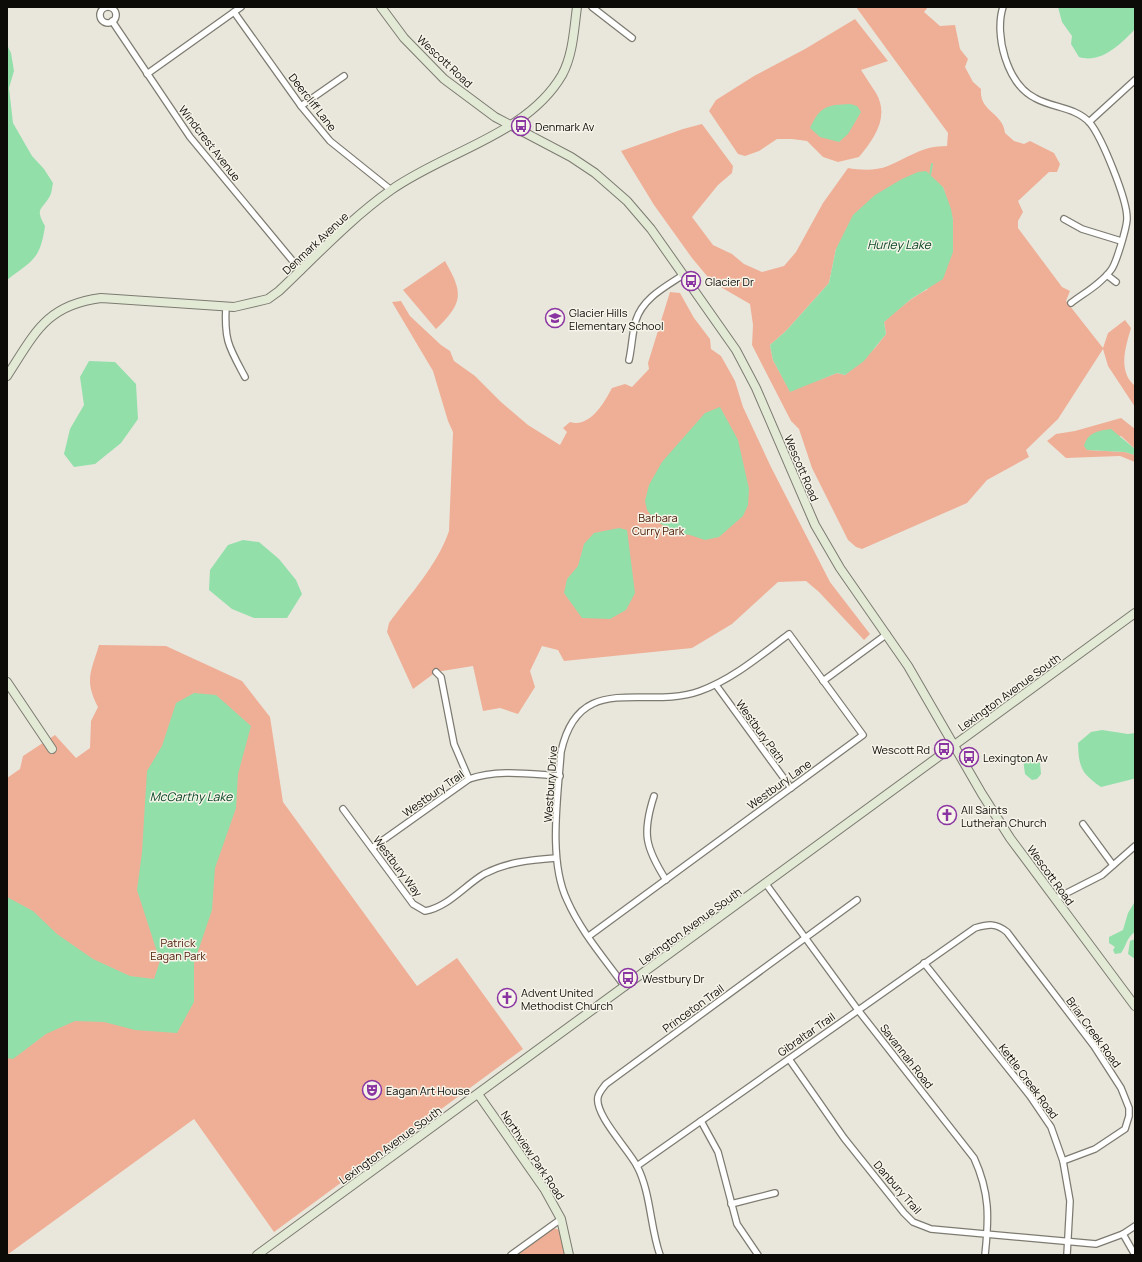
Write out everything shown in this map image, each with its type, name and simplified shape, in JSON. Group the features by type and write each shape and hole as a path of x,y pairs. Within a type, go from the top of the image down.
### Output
{"street":[{"path":"148,74 241,7"},
{"name":"Wescott Road","path":"382,7 404,38 444,79 495,117 571,157 595,173 621,196 651,229 736,350 815,525 840,568 908,666 994,812 1055,899 1135,1006"},
{"name":"Denmark Avenue","path":"7,376 35,332 48,318 62,308 81,300 101,298 234,307 268,300 345,228 391,190 418,173 512,125 543,100 562,74 571,48 577,7"},
{"path":"592,7 632,38"},
{"path":"1002,7 999,17 1000,37 1004,56 1013,74 1024,90 1034,98 1075,112 1089,122 1098,135 1124,199 1127,219 1116,260 1107,274 1071,303"},
{"name":"Deercliff Lane","path":"234,12 301,106 330,141 391,190"},
{"name":"Windcrest Avenue","path":"112,21 190,137 301,270"},
{"path":"301,106 344,76"},
{"path":"1089,122 1135,80"},
{"path":"1064,219 1082,229 1121,241"},
{"path":"1107,274 1116,282"},
{"path":"629,360 634,327 641,309 649,299 683,275"},
{"path":"226,306 225,327 228,345 245,377"},
{"name":"Lexington Avenue South","path":"257,1255 1135,613"},
{"name":"Westbury Drive","path":"625,986 574,916 566,899 560,879 556,858 561,752 565,735 573,720 584,709 598,702 616,697 681,696 716,685 735,674 789,634 823,681"},
{"path":"823,681 887,634"},
{"path":"436,672 441,677 454,744 469,779"},
{"name":"Westbury Lane","path":"589,936 863,735 823,681"},
{"path":"7,682 52,749"},
{"name":"Westbury Path","path":"716,685 791,788"},
{"name":"Westbury Trail","path":"372,848 469,779 482,774 498,772 560,776"},
{"path":"654,796 648,815 646,833 652,858 666,880"},
{"name":"Westbury Way","path":"343,809 413,904 425,911 437,909 483,875 499,867 521,861 556,858"},
{"path":"1083,824 1113,865"},
{"path":"1055,899 1102,875 1135,846"},
{"name":"Savannah Road","path":"766,884 858,1010 974,1158 982,1176 987,1195 989,1215 985,1255"},
{"name":"Princeton Trail","path":"637,1166 600,1112 598,1098 606,1084 857,900"},
{"name":"Gibraltar Trail","path":"637,1166 924,963 975,928 989,923"},
{"name":"Briar Creek Road","path":"989,923 999,926 1007,932 1094,1046 1121,1088 1129,1108 1129,1116 1125,1129 1095,1149 1063,1161"},
{"name":"Kettle Creek Road","path":"924,963 1030,1096 1051,1127 1063,1161 1070,1202 1067,1255"},
{"name":"Danbury Trail","path":"789,1059 844,1138 904,1213 913,1222 931,1229 1096,1244 1123,1234 1135,1226"},
{"name":"Northview Park Road","path":"478,1094 545,1190 561,1219 569,1255"},
{"path":"701,1121 718,1152 737,1224 758,1255"},
{"path":"637,1166 643,1183 660,1255"},
{"path":"731,1204 775,1193"},
{"path":"511,1255 561,1219"},
{"path":"1123,1234 1135,1255"}],"green space":[{"path":"856,7 928,7 924,12 940,26 955,25 960,49 968,59 965,67 973,82 981,89 981,97 984,103 1000,120 1005,133 1014,141 1024,144 1030,141 1054,153 1060,164 1057,172 1049,172 1018,201 1023,212 1018,221 1018,228 1062,287 1070,291 1066,301 1103,348 1108,333 1125,320 1131,328 1124,358 1126,373 1129,380 1135,386 1135,407 1108,366 1103,349 1058,419 1026,450 1029,457 987,480 967,503 862,549 856,547 848,540 812,468 799,429 791,421 752,345 753,325 750,304 712,282 692,258 654,205 621,151 683,129 702,124 733,166 732,173 718,185 692,217 713,245 732,254 744,264 762,272 784,266 796,252 823,203 848,168 868,170 883,168 923,150 938,146 947,146 948,133","holes":["943,187 953,220 927,290 911,299 884,322 886,334 875,348 845,375 837,373 790,391 773,360 770,345 786,331 829,283 836,249"]},
{"path":"855,19 888,61 861,70 880,102 881,119 875,135 859,157 838,162 823,157 807,141 792,139 777,139 759,151 745,156 738,154 709,111 716,100 754,76 805,49"},
{"path":"445,261 455,281 458,297 452,311 436,329 403,290"},
{"name":"Barbara Curry Park","path":"670,292 680,293 694,318 710,339 711,349 721,356 735,381 743,407 771,467 830,582 870,634 864,640 819,592 806,581 778,582 732,624 692,648 564,661 558,650 542,646 530,671 535,687 518,714 500,708 483,711 473,666 436,672 413,689 387,632 389,623 438,556 449,531 453,432 448,421 433,371 392,302 401,301 410,316 441,345 450,351 454,361 475,376 501,402 528,425 560,445 567,432 563,428 570,422 577,423 590,418 596,413 612,388 625,384 632,387 649,369 648,363"},
{"path":"1121,418 1135,429 1135,449 1121,436 1087,450 1125,452 1135,455 1135,462 1120,456 1066,458 1047,441 1056,434 1075,431"},
{"name":"Patrick Eagan Park","path":"99,645 166,646 242,681 270,717 283,802 417,986 457,958 523,1049 274,1232 194,1119 7,1255 7,778 20,769 23,756 55,735 76,758 90,748 91,721 98,707 91,690 90,676"},
{"path":"553,1228 560,1230 565,1255 517,1255"}],"water":[{"path":"1058,7 1135,7 1135,29 1117,46 1103,55 1095,58 1079,57 1071,44 1072,36 1062,22"},
{"path":"7,45 11,53 14,71 9,88 13,123 32,156 44,169 53,183 50,196 40,210 40,216 45,226 43,238 37,253 34,259 7,280"},
{"path":"850,104 857,106 861,112 848,134 839,142 820,137 810,128 817,115 825,108 835,105"},
{"name":"Hurley Lake","path":"926,171 943,187 951,209 953,220 953,252 943,279 911,299 884,322 886,334 864,361 845,375 837,373 790,392 773,360 770,345 786,331 829,283 836,249 853,215 875,195 902,179 918,172"},
{"path":"89,361 115,362 136,384 138,419 121,443 95,464 74,467 64,454 70,429 84,405 80,377"},
{"path":"720,407 738,440 749,489 748,505 743,516 719,537 705,540 678,533 661,524 654,519 647,510 645,501 649,485 662,462 705,413"},
{"path":"1111,429 1135,449 1135,455 1125,452 1087,450 1084,446 1088,438 1094,433"},
{"path":"619,528 627,530 635,593 626,610 610,619 582,618 564,593 567,579 578,566 584,544 594,533"},
{"path":"243,540 259,542 279,559 296,580 302,594 287,618 254,618 232,609 209,590 210,570 228,545"},
{"name":"McCarthy Lake","path":"194,693 216,695 251,726 238,774 236,808 215,868 212,910 194,963 194,1002 177,1033 135,1030 104,1022 75,1021 46,1034 13,1059 7,1058 7,897 33,911 57,934 93,959 130,976 154,979 160,961 137,890 142,852 147,771 162,746 176,703"},
{"path":"1102,730 1128,734 1135,733 1135,778 1101,787 1085,774 1080,764 1078,743 1091,732"},
{"path":"1023,759 1032,759 1040,763 1041,774 1037,779 1032,780 1025,774"},
{"path":"1134,903 1135,932 1128,939 1121,953 1115,954 1113,950 1115,947 1109,943 1109,937 1123,930 1128,913"},
{"path":"1135,939 1135,959 1128,954 1130,941"}],"waterway":[{"path":"930,175 932,164"}],"place":[{"name":"Denmark Av","path":"521,126"},
{"name":"Glacier Dr","path":"691,281"},
{"name":"Glacier Hills Elementary School","path":"555,318"},
{"name":"Wescott Rd","path":"944,749"},
{"name":"Lexington Av","path":"969,757"},
{"name":"All Saints Lutheran Church","path":"947,815"},
{"name":"Westbury Dr","path":"628,978"},
{"name":"Advent United Methodist Church","path":"507,998"},
{"name":"Eagan Art House","path":"372,1090"}]}
